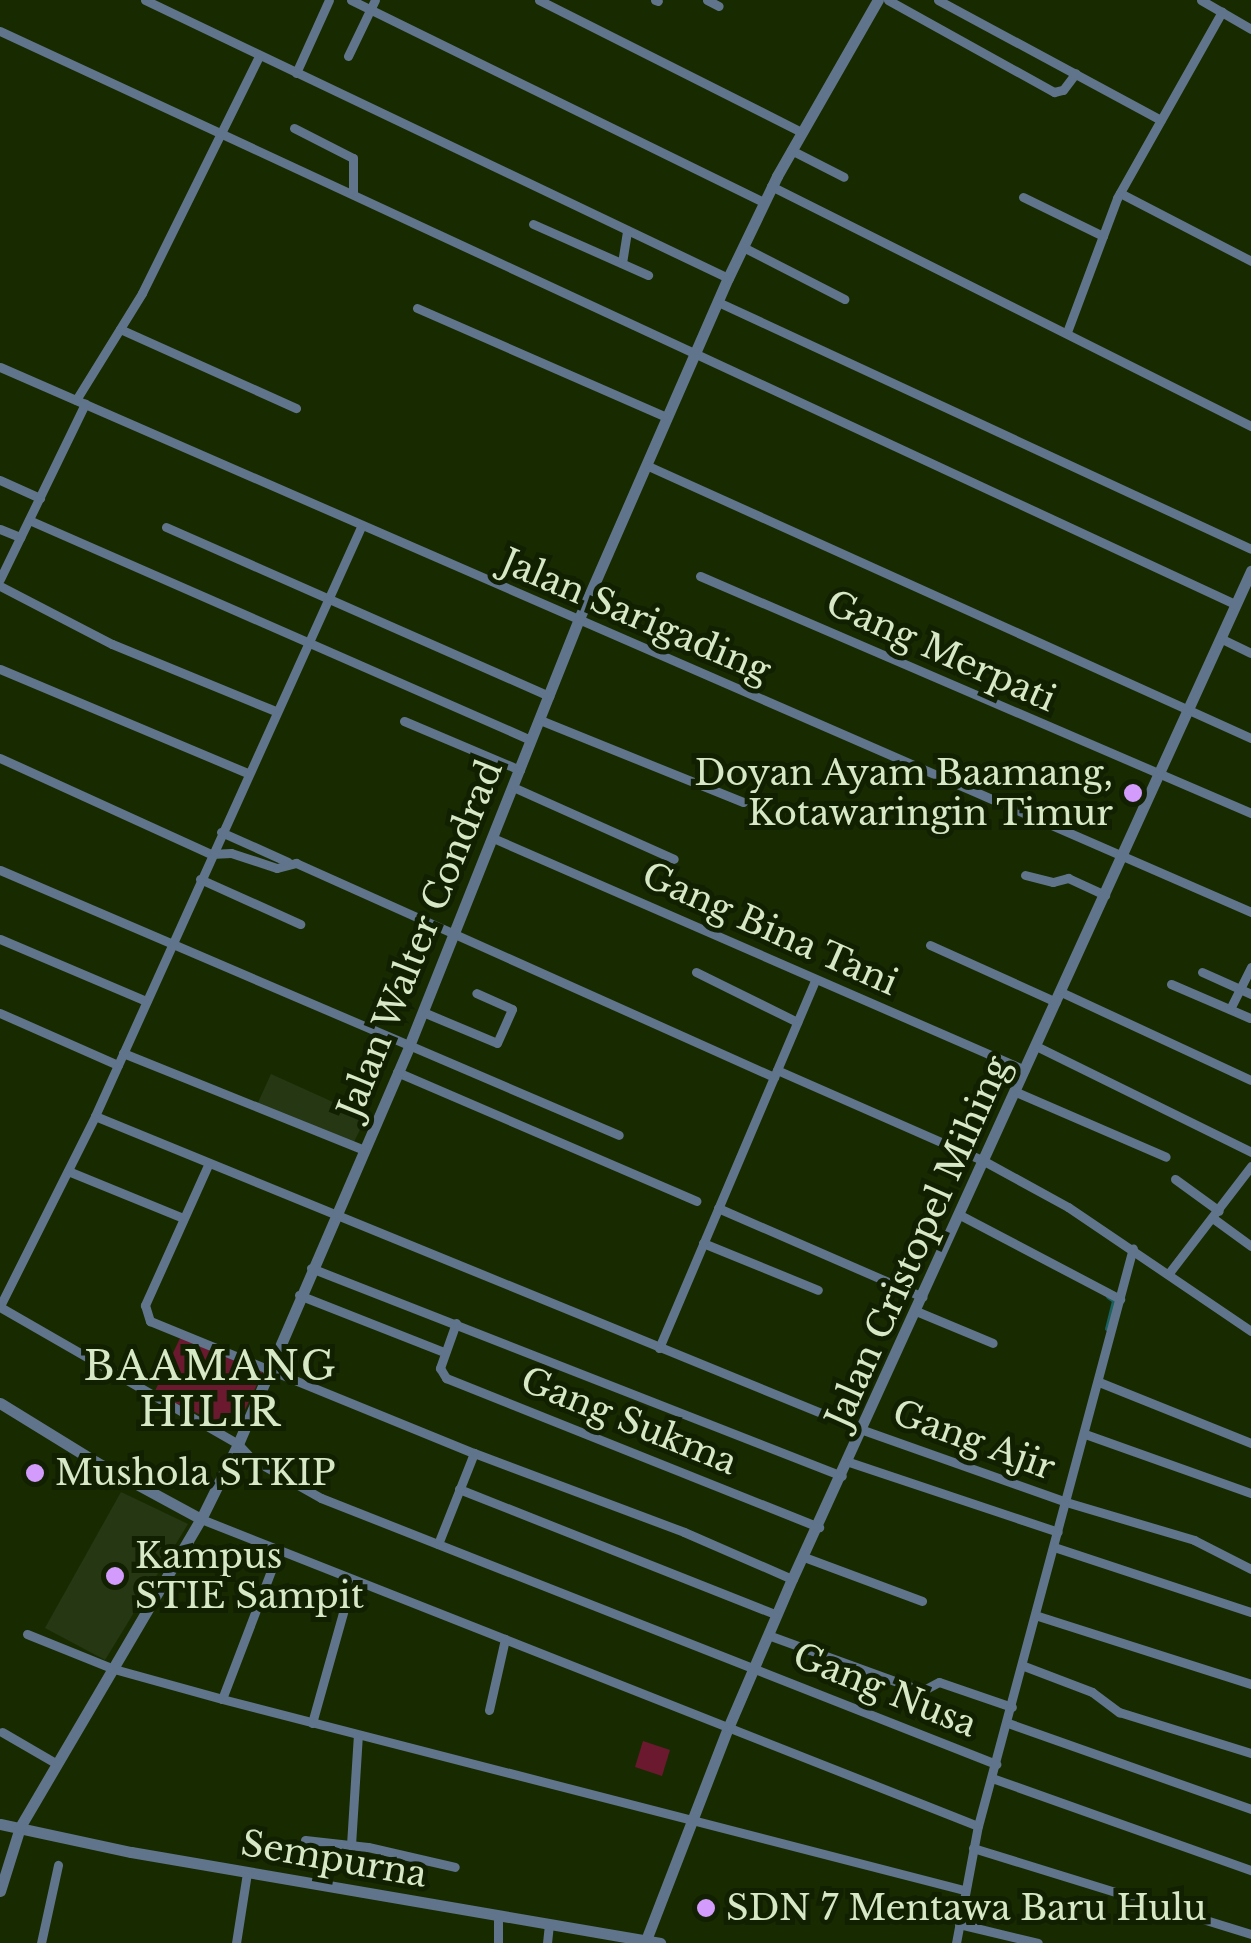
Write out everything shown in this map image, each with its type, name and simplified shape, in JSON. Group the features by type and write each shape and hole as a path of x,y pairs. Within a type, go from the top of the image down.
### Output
{"street":[{"path":"145,0 728,278"},
{"path":"296,74 329,0"},
{"path":"351,0 373,5 764,202"},
{"path":"539,0 801,132"},
{"path":"707,0 719,6"},
{"name":"Jalan Walter Condrad","path":"0,1892 20,1827 201,1519 238,1444 409,1046 578,621 728,278 771,186 878,0"},
{"path":"888,0 1054,92 1063,90 1076,73"},
{"path":"938,0 1161,120"},
{"path":"1200,0 1251,29"},
{"path":"348,56 373,5"},
{"path":"1068,332 1120,193 1222,12"},
{"path":"0,31 1235,604"},
{"path":"0,578 40,498 80,402 259,56"},
{"path":"294,128 353,158 353,192"},
{"path":"791,150 844,178"},
{"path":"771,186 1251,426"},
{"path":"1120,193 1251,262"},
{"path":"1023,196 1103,236"},
{"path":"533,224 648,275"},
{"path":"622,263 627,230"},
{"path":"743,247 844,299"},
{"path":"718,302 1251,550"},
{"path":"418,308 667,417"},
{"path":"120,329 296,408"},
{"name":"Jalan Sarigading","path":"0,367 1251,912"},
{"path":"646,465 1251,738"},
{"path":"0,480 40,498"},
{"path":"29,520 306,645 532,740"},
{"path":"166,527 549,696"},
{"path":"0,1306 95,1116 275,711 362,527"},
{"path":"0,529 20,537"},
{"name":"Gang Merpati","path":"700,576 1251,813"},
{"name":"Jalan Cristopel Mihing","path":"646,1940 728,1728 792,1580 1249,579"},
{"path":"0,586 112,644 275,711"},
{"path":"1220,638 1251,653"},
{"path":"0,669 248,772"},
{"path":"540,720 743,802"},
{"path":"404,722 520,770"},
{"path":"0,758 211,854 231,853 277,868 288,862"},
{"path":"513,787 674,859"},
{"path":"221,832 984,1161 1133,1248 1251,1331"},
{"name":"Gang Bina Tani","path":"493,838 1026,1070"},
{"path":"0,870 619,1135"},
{"path":"1025,874 1053,882 1066,878 1105,895"},
{"path":"200,879 300,924"},
{"path":"0,938 146,1000"},
{"path":"930,945 1251,1080"},
{"path":"1230,1009 1251,967"},
{"path":"696,972 797,1022"},
{"path":"1202,972 1251,994"},
{"path":"659,1348 815,981"},
{"path":"1170,984 1250,1018"},
{"path":"423,1012 497,1042 512,1010 476,993"},
{"path":"0,1013 118,1065"},
{"path":"1036,1046 1251,1152"},
{"path":"124,1052 362,1149"},
{"path":"397,1072 696,1201"},
{"path":"1016,1092 1166,1157"},
{"name":"Gang Ajir","path":"95,1116 863,1430 1066,1502 1194,1540 1251,1569"},
{"path":"208,1164 145,1305 145,1316 474,1453 684,1532 792,1580"},
{"path":"1169,1273 1251,1166"},
{"path":"68,1171 183,1218"},
{"path":"1175,1179 1251,1246"},
{"path":"718,1208 923,1297"},
{"path":"960,1214 1120,1300"},
{"path":"703,1242 818,1290"},
{"path":"956,1943 978,1826 1038,1616 1133,1248"},
{"path":"311,1268 842,1476"},
{"path":"300,1295 444,1352 456,1323"},
{"name":"Gang Nusa","path":"0,1306 238,1444 252,1459 308,1492 996,1764"},
{"path":"916,1311 993,1343"},
{"name":"Gang Sukma","path":"444,1352 440,1368 446,1378 818,1527"},
{"path":"1099,1382 1251,1443"},
{"path":"0,1403 96,1462 201,1519 978,1826"},
{"path":"1085,1434 1251,1493"},
{"path":"438,1544 474,1453"},
{"path":"848,1462 1058,1532"},
{"path":"459,1489 777,1616"},
{"path":"1054,1548 1251,1612"},
{"path":"222,1699 278,1552"},
{"path":"804,1558 922,1601"},
{"path":"312,1723 352,1581"},
{"path":"1038,1616 1251,1684"},
{"path":"27,1634 114,1669 222,1699 964,1890"},
{"path":"768,1635 922,1691 939,1682 1012,1707"},
{"path":"489,1710 505,1639"},
{"path":"1024,1666 1092,1692 1119,1712 1251,1753"},
{"path":"1008,1724 1251,1809"},
{"path":"2,1732 58,1764"},
{"path":"350,1846 358,1735"},
{"path":"992,1778 1251,1870"},
{"name":"Sempurna","path":"0,1824 623,1940 660,1943"},
{"path":"304,1840 455,1867"},
{"path":"973,1848 1251,1934"},
{"path":"40,1943 58,1865"},
{"path":"236,1943 247,1872"},
{"path":"498,1915 498,1943"},
{"path":"547,1943 549,1924"},
{"path":"959,1924 1038,1943"}],"shaded area":[{"path":"271,1074 366,1117 353,1144 256,1107"},
{"path":"182,1334 263,1372 235,1431 154,1393"},
{"name":"Kampus STIE Sampit","path":"121,1492 188,1524 105,1660 45,1628"},
{"path":"643,1741 670,1750 662,1776 635,1767"}],"waterway":[{"path":"1107,1329 1114,1301 1108,1297"}],"place":[{"name":"Doyan Ayam Baamang, Kotawaringin Timur","path":"1133,793"},
{"name":"Mushola STKIP","path":"35,1473"},
{"name":"Kampus STIE Sampit","path":"115,1576"},
{"name":"SDN 7 Mentawa Baru Hulu","path":"706,1908"}],"district":[{"name":"BAAMANG HILIR","path":"211,1389"}]}
